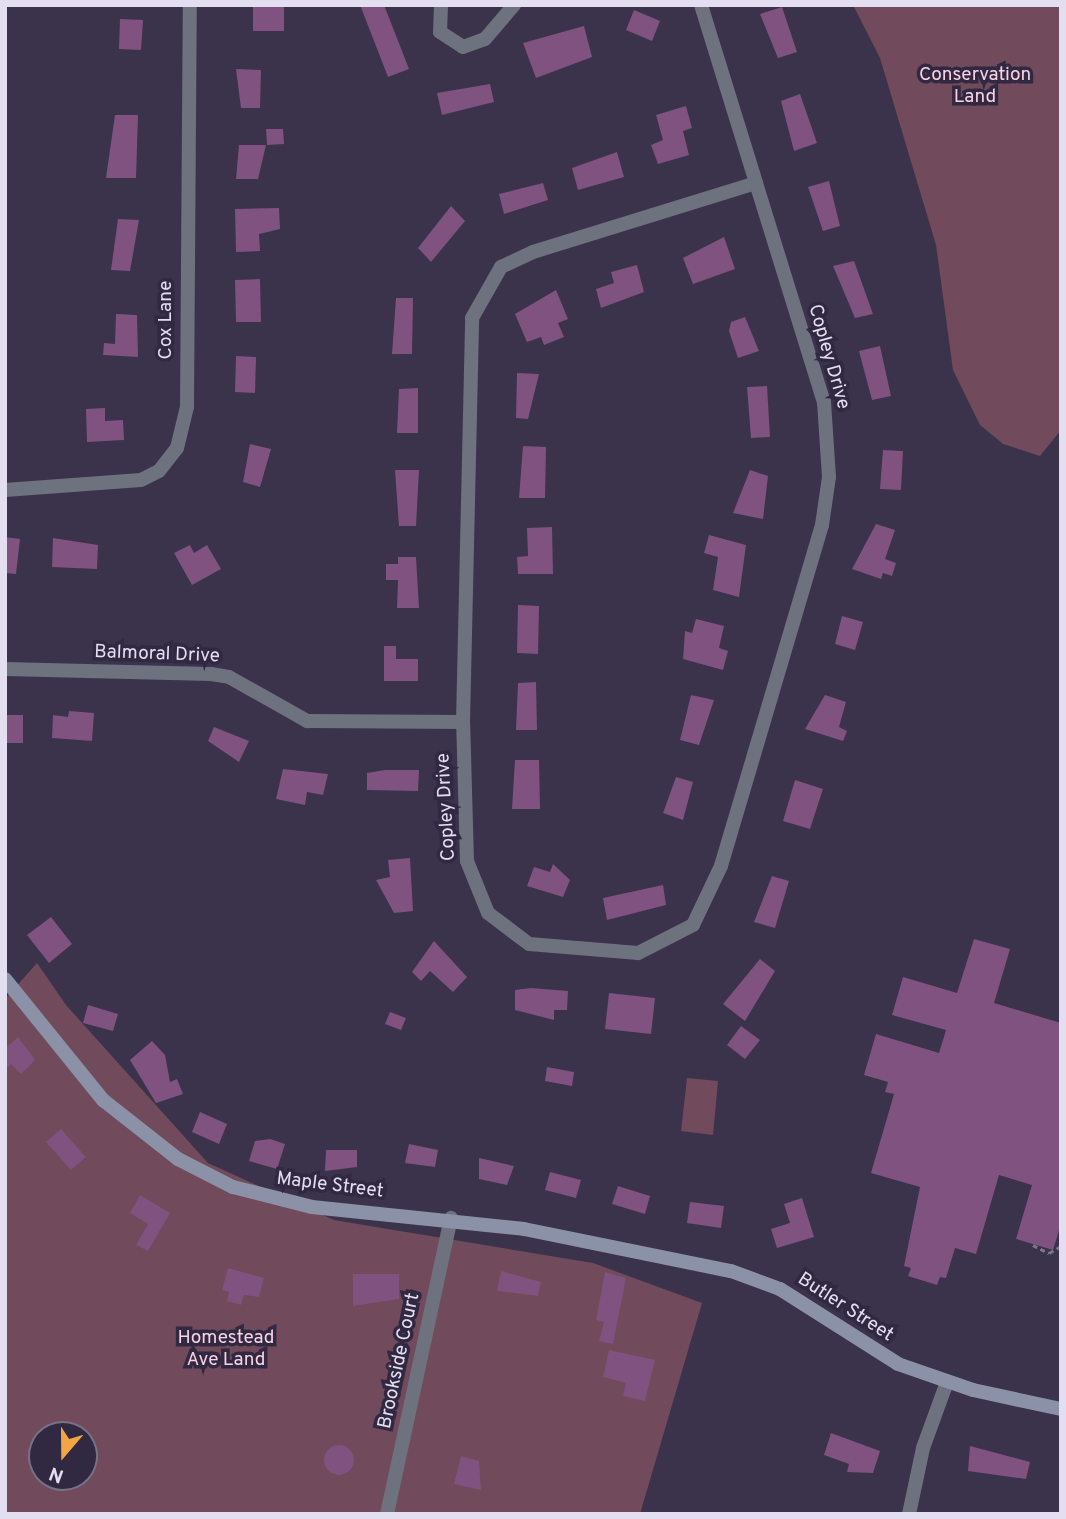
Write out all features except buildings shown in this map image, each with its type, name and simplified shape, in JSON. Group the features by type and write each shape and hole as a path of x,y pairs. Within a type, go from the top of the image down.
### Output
{"street":[{"name":"Cox Lane","path":"5,490 141,480 159,471 177,448 187,408 190,5"},
{"path":"440,5 440,32 463,47 485,38 509,6"},
{"name":"Copley Drive","path":"701,5 824,402 830,477 805,585 721,866 693,925 655,948 607,955 529,944 499,925 478,897 467,861 463,722 467,366 481,294 501,267 533,252 756,183"},
{"name":"Balmoral Drive","path":"5,669 211,674 229,677 307,722 463,722"},
{"name":"Maple Street","path":"5,979 103,1100 153,1142 205,1174 312,1207 451,1218 731,1271"},
{"name":"Brookside Court","path":"387,1514 451,1218"},
{"name":"Butler Street","path":"731,1271 780,1289 873,1352 947,1382 1061,1409"},
{"path":"909,1514 923,1448 947,1382"}],"path":[{"path":"1033,1245 1049,1253 1061,1246"}],"green space":[{"name":"Conservation Land","path":"853,5 1061,5 1061,430 1040,456 1003,444 980,425 953,370 936,245 880,58"},
{"name":"Homestead Ave Land","path":"37,963 66,1005 208,1163 334,1220 593,1263 702,1303 640,1514 5,1514 5,999"},
{"path":"687,1078 718,1081 713,1135 681,1131"}]}
